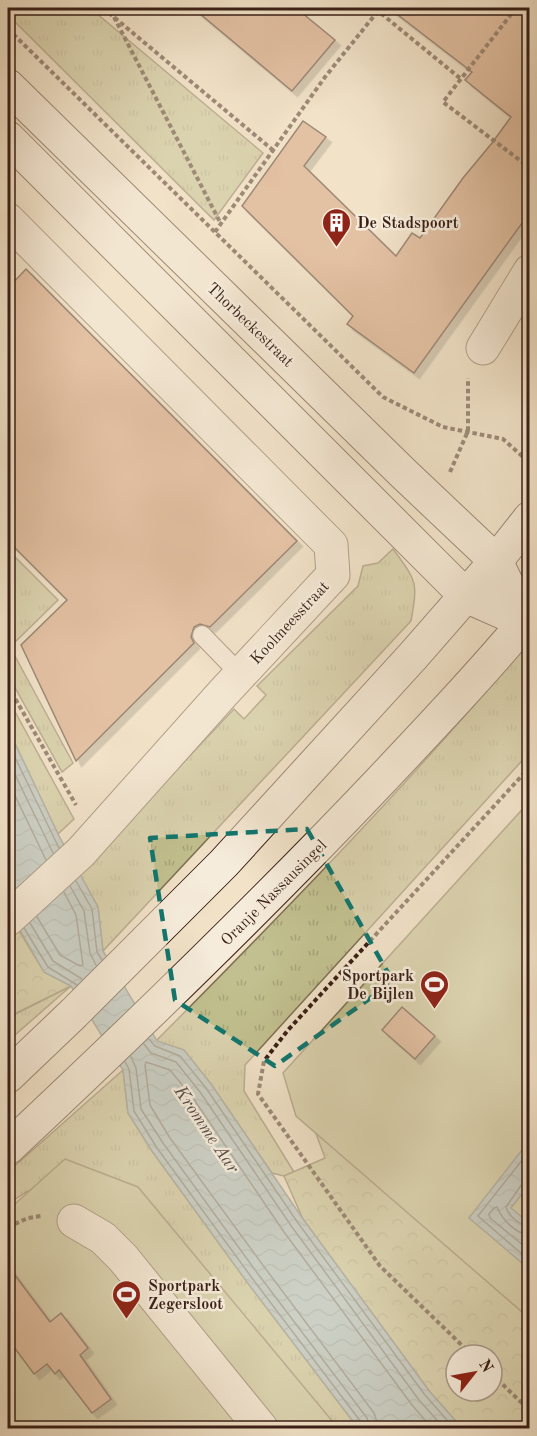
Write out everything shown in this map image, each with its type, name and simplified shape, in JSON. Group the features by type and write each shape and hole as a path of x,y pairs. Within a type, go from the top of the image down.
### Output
{"street":[{"name":"Thorbeckestraat","path":"8,86 403,473 496,561"},
{"path":"8,138 466,596 527,619"},
{"name":"Koolmeesstraat","path":"8,220 331,545 333,575 240,674 88,844 8,919"},
{"path":"483,348 530,271"},
{"path":"8,1076 224,863 414,656 530,518"},
{"path":"496,561 527,619"},
{"name":"Oranje Nassausingel","path":"8,1148 153,1011 303,863 448,709 527,619"},
{"path":"75,1221 103,1238 123,1258 261,1428"}],"lane":[{"path":"202,635 240,674"}],"path":[{"path":"102,8 274,151"},
{"path":"516,8 443,102 530,168"},
{"path":"215,232 325,77 377,9 461,79"},
{"path":"114,17 221,224"},
{"path":"8,29 383,397 443,427 503,439 530,464"},
{"path":"468,431 468,363 483,348"},
{"path":"8,686 88,844"},
{"path":"460,1343 380,1266 258,1094 264,1061 288,1030 530,767"},
{"path":"504,1386 530,1411"}],"highlighted area":[{"path":"307,829 393,982 275,1066 175,1000 150,838"}],"green space":[{"path":"8,8 90,8 263,153 214,220 8,15"},
{"path":"393,549 414,582 415,598 411,621 103,951 98,907 79,873 234,709 244,719 266,695 257,686 358,586 363,566 378,563"},
{"path":"8,550 58,600 10,647 73,763 62,772 8,675"},
{"path":"529,641 529,753 245,1065 244,1091 294,1172 284,1176 272,1173 211,1084 184,1051 152,1045 392,796"},
{"path":"8,699 74,819 58,834 8,729"},
{"name":"Sportpark De Bijlen","path":"529,802 529,1318 296,1116 283,1073"},
{"path":"18,929 44,972 71,986 8,1017 8,940"},
{"path":"71,986 8,1041 8,1018"},
{"path":"123,1070 128,1113 152,1151 247,1282 358,1428 296,1428 42,1187 26,1192 8,1204 8,1172"},
{"path":"296,1079 529,1269 529,1428 462,1428 430,1392 303,1219 284,1176 325,1158"},
{"name":"Sportpark Zegersloot","path":"65,1159 138,1187 338,1428 8,1428 8,1210"}],"water":[{"name":"Kromme Aar","path":"8,729 58,834 98,907 103,951 157,1041 184,1050 211,1084 303,1219 430,1392 462,1428 358,1428 247,1282 152,1151 128,1113 123,1070 71,986 44,972 8,909"},
{"path":"529,1141 529,1185 511,1208 529,1223 529,1269 469,1218"}],"building":[{"path":"193,8 296,8 335,40 292,91"},
{"name":"De Stadspoort","path":"389,8 520,8 530,15 530,212 414,373 347,324 353,316 242,206 303,121 326,137 304,166 396,256 412,233 420,238 463,178 492,143 511,117 465,80 472,72"},
{"path":"26,269 297,541 210,627 200,624 194,627 191,637 194,643 76,761 21,645 67,600 8,541 8,288"},
{"path":"402,1007 435,1036 415,1059 382,1030"},
{"path":"8,1266 50,1322 61,1313 88,1348 80,1355 111,1399 92,1413 59,1370 55,1374 47,1364 34,1374 8,1339"}],"place":[{"name":"De Stadspoort","path":"336,248"},
{"name":"Sportpark De Bijlen","path":"435,1010"},
{"name":"Sportpark Zegersloot","path":"127,1320"}]}
